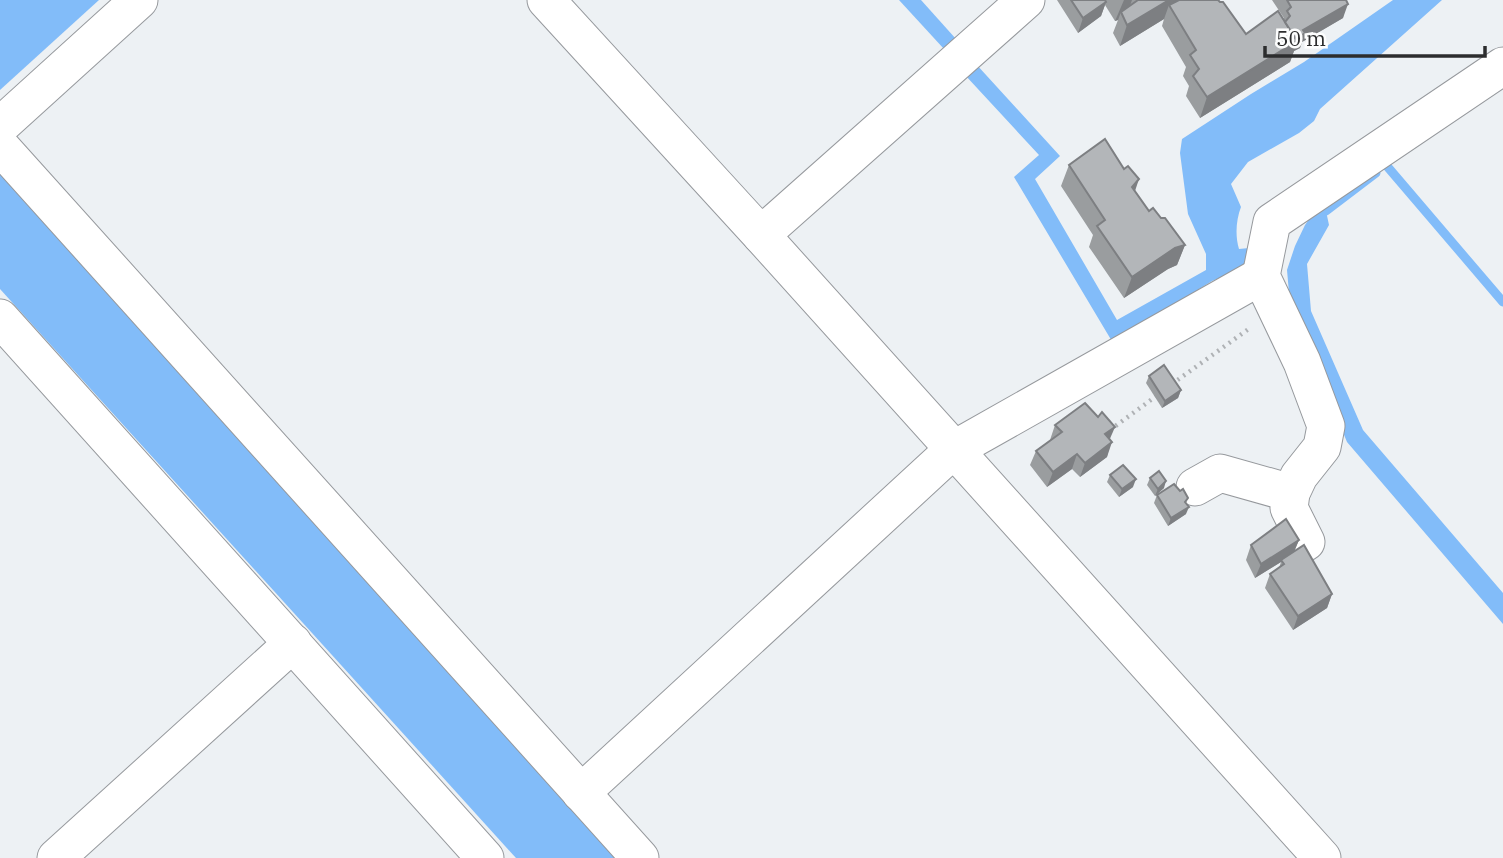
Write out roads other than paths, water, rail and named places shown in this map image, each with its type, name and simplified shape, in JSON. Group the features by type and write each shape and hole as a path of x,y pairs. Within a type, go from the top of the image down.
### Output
{"street":[{"path":"0,126 139,0"},
{"path":"546,0 1322,858"},
{"path":"761,235 1026,0"},
{"path":"1306,542 1289,508 1291,492 1299,476 1322,447 1326,426 1302,362 1261,276 1272,222 1503,66"},
{"path":"0,146 640,858"},
{"path":"581,793 953,450 1261,276"},
{"path":"0,318 485,858"},
{"path":"1195,487 1220,473 1291,492"},
{"path":"56,858 293,643"}],"water":[{"path":"0,0 99,0 0,90"},
{"path":"899,0 921,0 956,39 944,49"},
{"path":"1393,0 1442,0 1320,109 1314,121 1299,133 1248,162 1231,184 1241,207 1237,228 1239,249 1249,248 1249,266 1212,281 1113,343 1014,177 1039,155 965,75 976,64 1060,156 1035,179 1117,320 1206,270 1206,254 1188,214 1180,153 1182,139 1304,62"},
{"path":"0,165 625,858 516,858 0,289"},
{"path":"1326,211 1329,225 1307,264 1311,311 1363,430 1503,593 1503,624 1347,442 1290,304 1287,270 1295,246 1314,212"}],"waterway":[{"path":"1386,165 1503,302"},
{"path":"1326,211 1376,173"}]}
